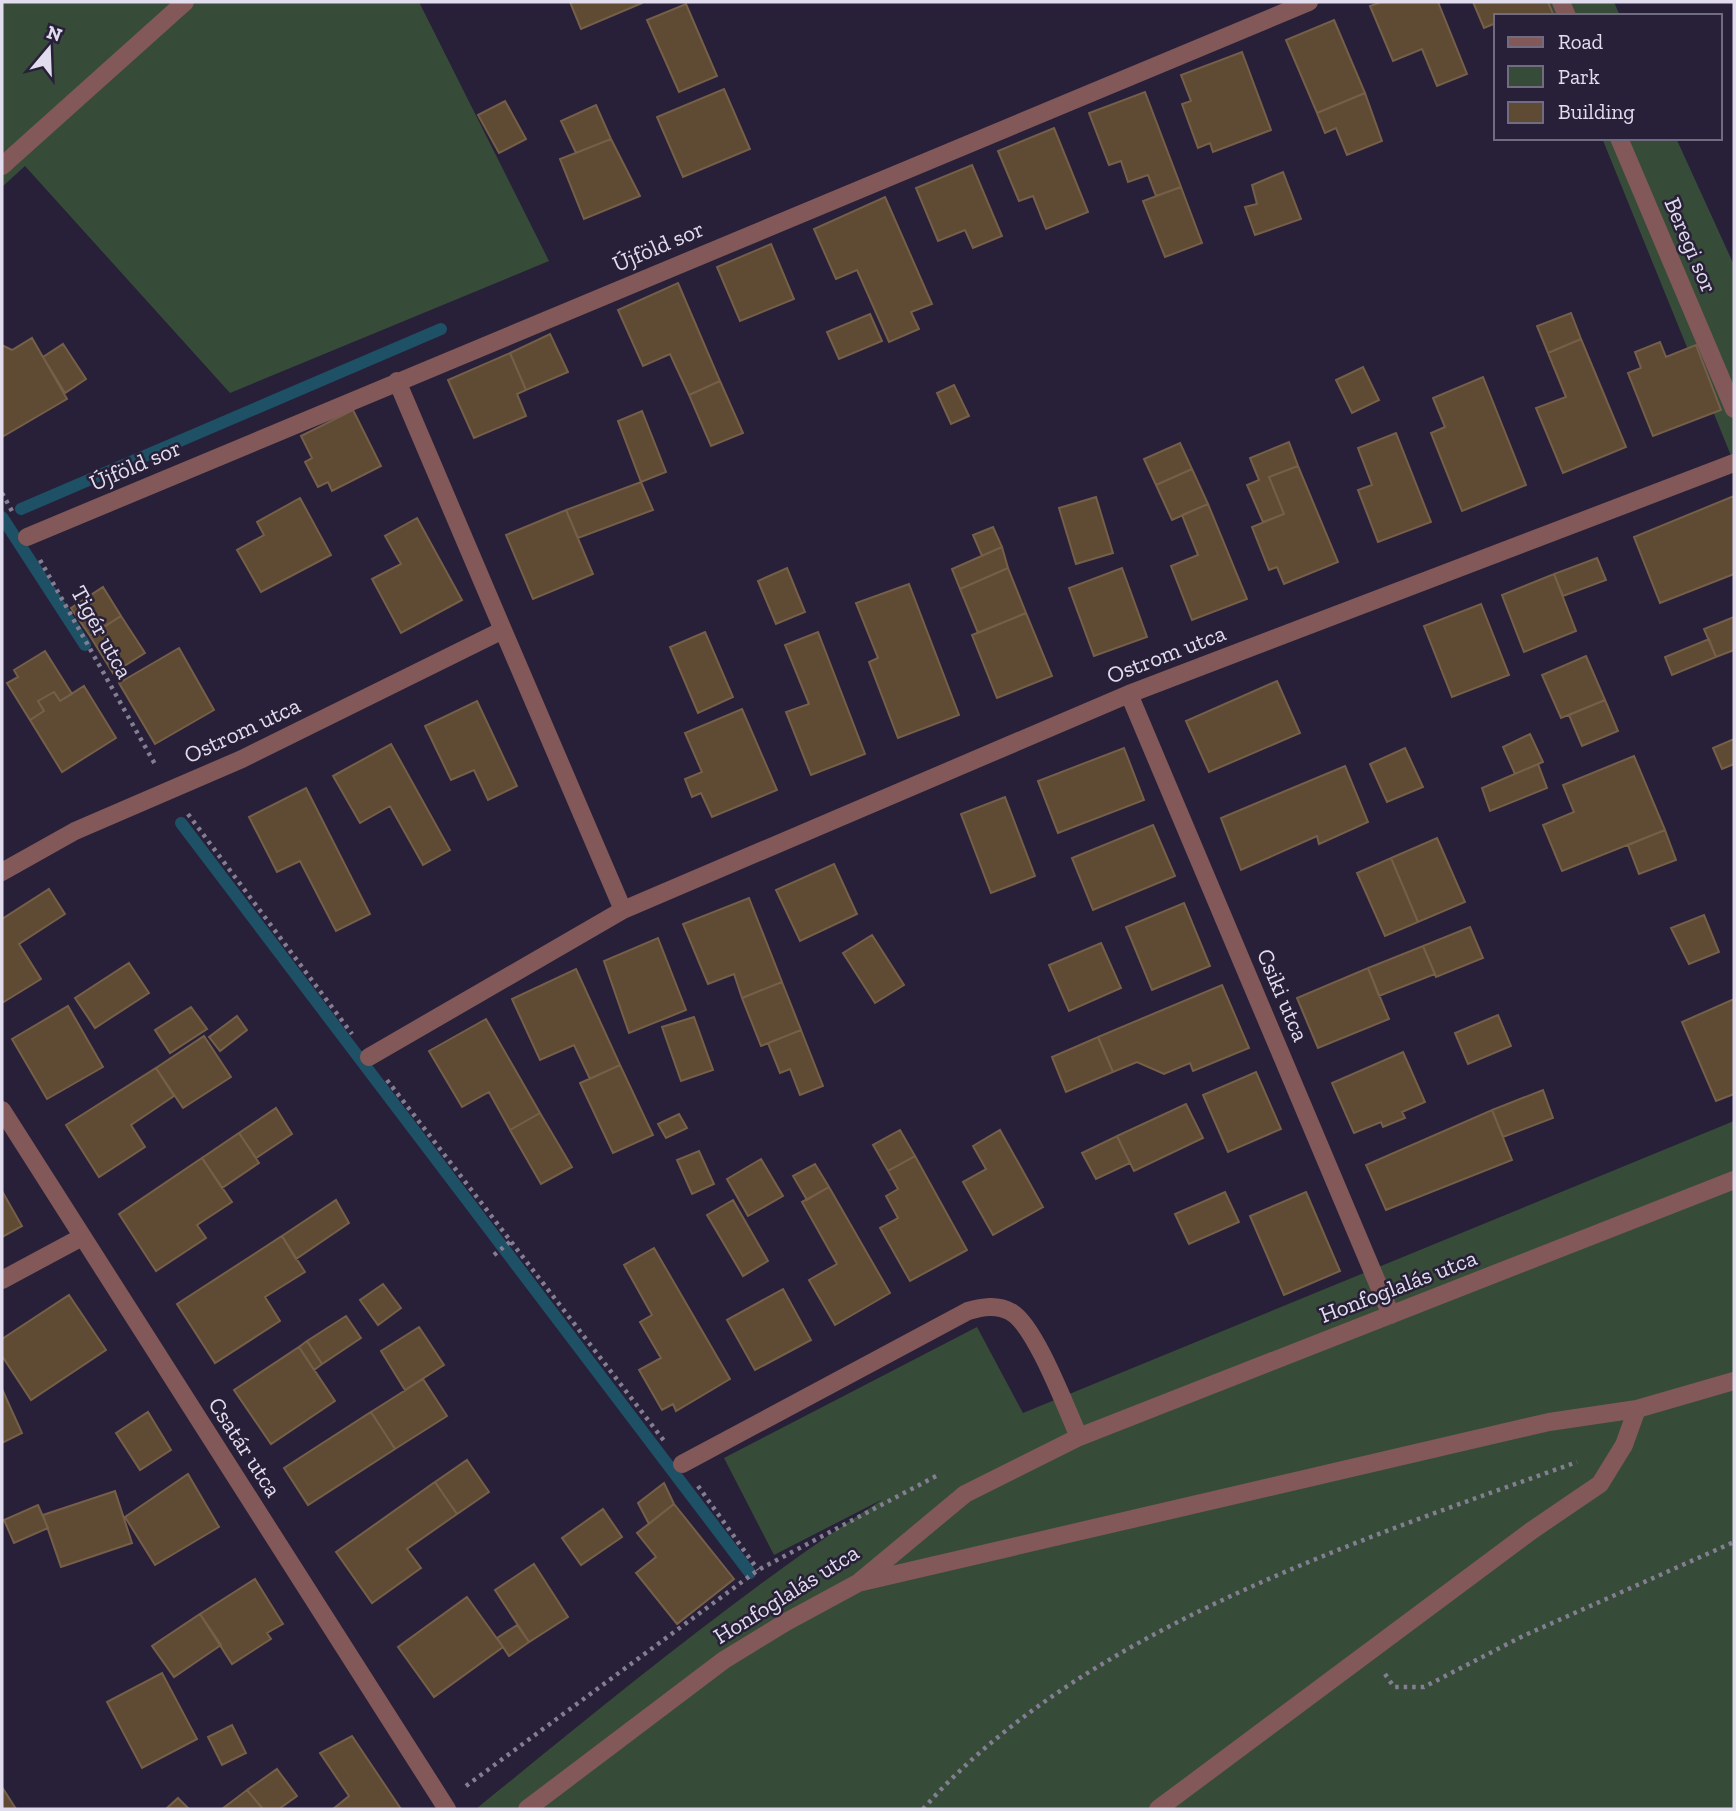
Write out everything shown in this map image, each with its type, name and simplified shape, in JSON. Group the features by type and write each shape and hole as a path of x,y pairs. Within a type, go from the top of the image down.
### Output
{"street":[{"path":"2,166 185,2"},
{"name":"Újföld sor","path":"27,537 1309,2"},
{"name":"Beregi sor","path":"1620,140 1734,409"},
{"path":"397,381 623,910"},
{"name":"Ostrom utca","path":"369,1057 623,910 1129,694 1734,463"},
{"name":"Ostrom utca","path":"2,872 75,831 242,759 503,630"},
{"name":"Csiki utca","path":"1129,694 1391,1315"},
{"name":"Csatár utca","path":"2,1111 445,1806"},
{"name":"Honfoglalás utca","path":"527,1809 724,1660 858,1583 965,1494 1079,1437 1734,1180"},
{"path":"2,1280 82,1237"},
{"path":"682,1464 968,1311 991,1307 1012,1312 1028,1328 1079,1437"},
{"path":"858,1583 1549,1422 1637,1409 1734,1381"},
{"path":"1158,1809 1371,1653 1531,1531 1600,1485 1624,1445 1637,1409"}],"path":[{"name":"Tigér utca","path":"2,492 169,790 369,1057 682,1464 758,1570"},
{"path":"494,1255 511,1241"},
{"path":"923,1809 1018,1721 1082,1676 1214,1605 1348,1546 1624,1445"},
{"path":"445,1806 758,1570 943,1472"},
{"path":"1371,1653 1394,1687 1424,1687 1523,1636 1734,1542"}],"green space":[{"path":"2,2 419,2 549,261 230,393 25,166 2,187"},
{"path":"1547,2 1614,2 1619,14 1552,14"},
{"path":"1603,140 1677,140 1734,265 1734,463"},
{"path":"1734,1121 1734,1809 476,1809 726,1609 883,1499 774,1555 724,1458 977,1327 1023,1413"}],"building":[{"path":"570,2 642,2 642,3 581,29"},
{"path":"1381,2 1438,2 1467,74 1437,86 1422,49 1393,61 1370,6"},
{"path":"1473,2 1548,2 1553,14 1494,14 1494,24 1484,28"},
{"path":"686,4 717,76 679,92 647,20"},
{"path":"1334,20 1365,93 1317,113 1286,40"},
{"path":"1242,52 1271,130 1213,152 1210,143 1198,148 1182,104 1191,101 1181,75"},
{"path":"724,89 750,149 683,177 657,117"},
{"path":"1145,92 1181,187 1156,196 1148,175 1128,182 1121,161 1109,165 1089,113"},
{"path":"1365,93 1382,141 1347,155 1336,128 1325,133 1317,113"},
{"path":"505,101 526,139 499,153 478,115"},
{"path":"596,105 611,139 576,153 561,121"},
{"path":"1054,128 1088,212 1046,229 1033,196 1019,201 998,151"},
{"path":"611,139 640,196 584,219 560,159"},
{"path":"972,165 1002,236 973,248 965,230 938,241 916,188"},
{"path":"1283,172 1301,219 1255,235 1245,207 1257,204 1252,185"},
{"path":"1181,187 1202,243 1165,257 1143,201"},
{"path":"885,197 932,304 911,312 919,329 889,342 857,270 836,279 814,229"},
{"path":"771,244 794,299 740,321 717,267"},
{"path":"678,283 720,381 689,395 670,354 643,366 618,310"},
{"path":"1571,313 1581,339 1548,353 1537,326"},
{"path":"870,314 882,341 839,359 827,332"},
{"path":"550,334 568,372 526,390 510,353"},
{"path":"32,338 67,399 2,437 2,345 12,350"},
{"path":"1581,339 1626,447 1563,473 1536,408 1566,397 1548,353"},
{"path":"1660,342 1666,357 1696,345 1721,410 1653,436 1628,373 1641,368 1635,352"},
{"path":"63,344 86,379 65,393 43,357"},
{"path":"510,353 526,390 517,394 526,416 474,438 448,380"},
{"path":"1363,367 1379,400 1352,413 1336,380"},
{"path":"1483,377 1526,485 1462,511 1431,433 1445,427 1433,398"},
{"path":"720,381 743,433 711,446 689,395"},
{"path":"954,385 969,416 951,424 937,393"},
{"path":"353,410 381,466 332,491 328,482 318,487 305,462 312,458 301,436"},
{"path":"642,411 666,472 641,482 618,421"},
{"path":"1396,433 1431,522 1378,542 1358,490 1372,485 1358,448"},
{"path":"1289,442 1298,466 1269,477 1284,514 1263,522 1247,485 1259,480 1250,458"},
{"path":"1180,443 1192,469 1156,485 1144,459"},
{"path":"1298,466 1338,562 1284,584 1277,567 1269,570 1252,527 1284,514 1269,477"},
{"path":"1192,469 1208,504 1172,520 1156,485"},
{"path":"641,482 653,510 578,538 566,510"},
{"path":"1734,496 1734,574 1660,603 1634,537"},
{"path":"1096,497 1113,553 1076,564 1059,508"},
{"path":"300,498 331,555 261,592 237,550 264,535 257,522"},
{"path":"1208,504 1247,599 1192,620 1171,566 1198,555 1182,515"},
{"path":"566,510 593,574 533,599 506,535"},
{"path":"417,518 462,600 401,633 372,579 401,564 385,536"},
{"path":"993,527 1002,547 982,556 973,535"},
{"path":"1002,547 1008,568 960,589 952,569"},
{"path":"1597,558 1606,580 1563,596 1554,574"},
{"path":"787,568 805,612 776,624 758,581"},
{"path":"1008,568 1026,613 978,633 960,589"},
{"path":"1122,568 1147,637 1094,656 1069,588"},
{"path":"1554,574 1576,631 1524,652 1502,595"},
{"path":"909,584 959,715 898,738 869,662 878,658 856,603"},
{"path":"103,587 121,616 90,636 71,608"},
{"path":"1481,604 1509,675 1452,697 1424,626"},
{"path":"1026,613 1052,676 997,698 972,635"},
{"path":"121,616 145,653 113,673 90,636"},
{"path":"1734,617 1734,650 1716,657 1704,629"},
{"path":"705,632 733,697 698,713 670,647"},
{"path":"818,632 865,754 811,775 786,712 809,704 785,645"},
{"path":"1709,639 1716,657 1672,675 1665,657"},
{"path":"179,648 214,710 155,744 119,683"},
{"path":"45,651 72,694 60,701 54,692 38,701 44,711 30,720 7,683 18,677 14,670"},
{"path":"1586,656 1605,700 1561,718 1542,675"},
{"path":"1277,681 1300,733 1209,772 1186,721"},
{"path":"84,686 116,738 62,772 30,720 44,711 38,701 54,692 60,701"},
{"path":"1605,700 1618,731 1582,746 1569,715"},
{"path":"477,701 517,786 488,800 474,770 451,780 425,726"},
{"path":"742,709 777,790 712,817 701,793 692,797 685,779 702,772 685,733"},
{"path":"1530,734 1543,762 1515,774 1503,747"},
{"path":"1734,739 1734,764 1722,769 1713,748"},
{"path":"391,744 450,850 423,865 390,806 360,823 333,776"},
{"path":"1124,748 1144,800 1058,833 1038,781"},
{"path":"1405,748 1423,787 1387,802 1370,764"},
{"path":"1634,756 1665,830 1562,871 1543,825 1574,812 1563,785"},
{"path":"1538,764 1547,788 1490,811 1482,788"},
{"path":"1345,766 1368,822 1319,844 1317,836 1241,870 1221,818"},
{"path":"306,788 370,914 336,931 300,861 277,872 249,817"},
{"path":"1005,797 1035,876 991,893 961,814"},
{"path":"1153,825 1175,876 1093,910 1072,858"},
{"path":"1665,830 1676,860 1639,874 1628,845"},
{"path":"1437,838 1465,902 1418,922 1391,858"},
{"path":"1391,858 1418,922 1385,936 1357,873"},
{"path":"834,864 857,914 800,941 776,890"},
{"path":"49,889 65,914 19,944 41,979 2,1003 2,919"},
{"path":"749,898 782,982 742,998 734,974 708,984 683,924"},
{"path":"1184,903 1210,966 1152,990 1126,927"},
{"path":"1704,915 1719,952 1689,964 1671,928"},
{"path":"1470,927 1483,958 1436,977 1423,946"},
{"path":"872,935 904,985 875,1003 843,953"},
{"path":"658,938 686,1010 629,1033 604,961"},
{"path":"1101,943 1121,988 1069,1011 1049,965"},
{"path":"1423,946 1435,974 1379,996 1368,968"},
{"path":"129,963 149,993 95,1028 75,998"},
{"path":"1368,968 1389,1019 1318,1048 1297,998"},
{"path":"576,969 620,1065 590,1079 574,1045 540,1060 512,999"},
{"path":"782,982 801,1030 761,1046 742,998"},
{"path":"1222,985 1249,1048 1193,1071 1190,1063 1164,1074 1137,1062 1113,1072 1098,1037"},
{"path":"1734,999 1734,1094 1716,1101 1682,1022"},
{"path":"68,1006 103,1067 47,1099 12,1039"},
{"path":"191,1007 207,1029 170,1053 155,1030"},
{"path":"1498,1015 1511,1046 1468,1064 1455,1033"},
{"path":"237,1016 247,1030 220,1051 209,1037"},
{"path":"694,1017 713,1070 681,1081 662,1027"},
{"path":"486,1019 540,1113 510,1130 489,1092 462,1107 429,1051"},
{"path":"801,1030 823,1086 800,1095 790,1069 780,1073 768,1043"},
{"path":"204,1036 231,1077 183,1108 156,1068"},
{"path":"1098,1037 1113,1072 1066,1092 1052,1057"},
{"path":"1403,1052 1425,1102 1402,1112 1405,1118 1383,1127 1381,1122 1354,1133 1332,1083"},
{"path":"620,1065 653,1135 613,1153 580,1083"},
{"path":"156,1068 174,1096 131,1125 145,1147 99,1177 66,1125"},
{"path":"1256,1072 1281,1129 1228,1152 1203,1095"},
{"path":"1543,1090 1553,1118 1503,1137 1492,1110"},
{"path":"1186,1104 1203,1138 1134,1171 1117,1136"},
{"path":"276,1108 292,1134 256,1158 239,1133"},
{"path":"1492,1110 1512,1160 1386,1210 1366,1165"},
{"path":"540,1113 572,1167 541,1184 510,1130"},
{"path":"679,1114 687,1128 666,1138 658,1124"},
{"path":"900,1130 915,1156 888,1171 873,1145"},
{"path":"1000,1130 1043,1207 993,1235 963,1182 986,1169 973,1146"},
{"path":"239,1133 259,1163 222,1188 202,1158"},
{"path":"1117,1136 1130,1163 1096,1179 1082,1153"},
{"path":"699,1151 714,1184 692,1194 677,1160"},
{"path":"915,1156 967,1250 910,1281 880,1228 898,1218 886,1196 898,1189 888,1171"},
{"path":"202,1158 232,1202 197,1225 206,1238 156,1271 119,1214"},
{"path":"761,1159 783,1196 748,1216 727,1179"},
{"path":"815,1164 829,1187 807,1200 793,1176"},
{"path":"829,1187 890,1293 835,1325 809,1280 837,1264 802,1202"},
{"path":"2,1191 22,1226 2,1237"},
{"path":"1225,1192 1239,1222 1189,1244 1175,1214"},
{"path":"1306,1192 1340,1271 1284,1295 1250,1216"},
{"path":"336,1200 349,1223 296,1259 282,1236"},
{"path":"733,1200 768,1261 743,1276 707,1215"},
{"path":"282,1236 305,1272 265,1297 280,1321 215,1363 177,1304"},
{"path":"654,1248 730,1379 676,1411 673,1404 662,1410 639,1370 661,1358 640,1322 652,1315 624,1265"},
{"path":"383,1284 401,1308 378,1325 360,1300"},
{"path":"783,1289 811,1340 755,1370 727,1320"},
{"path":"69,1295 106,1350 31,1400 2,1356 2,1339"},
{"path":"346,1316 361,1338 322,1364 307,1341"},
{"path":"419,1327 444,1365 405,1390 381,1351"},
{"path":"307,1341 322,1364 314,1370 299,1347"},
{"path":"299,1347 335,1401 271,1444 234,1390"},
{"path":"423,1379 447,1416 395,1449 371,1412"},
{"path":"2,1389 22,1433 2,1443"},
{"path":"148,1412 171,1450 140,1470 116,1433"},
{"path":"371,1412 395,1449 308,1505 284,1468"},
{"path":"467,1460 489,1492 457,1514 435,1482"},
{"path":"188,1474 219,1527 155,1565 125,1517"},
{"path":"435,1482 457,1514 407,1549 421,1568 372,1603 336,1552"},
{"path":"664,1483 674,1504 649,1524 638,1503"},
{"path":"115,1491 132,1543 61,1567 43,1515"},
{"path":"674,1504 734,1579 677,1624 636,1573 656,1557 637,1533"},
{"path":"38,1505 48,1528 14,1543 4,1520"},
{"path":"603,1509 622,1537 581,1565 562,1538"},
{"path":"534,1564 568,1617 529,1642 495,1590"},
{"path":"255,1579 283,1624 267,1633 271,1639 232,1664 200,1614"},
{"path":"467,1597 503,1647 434,1697 398,1647"},
{"path":"200,1614 221,1645 174,1677 152,1646"},
{"path":"517,1625 529,1642 509,1656 497,1638"},
{"path":"162,1673 197,1739 142,1768 107,1702"},
{"path":"232,1725 246,1753 222,1765 208,1737"},
{"path":"352,1736 401,1809 333,1809 349,1796 320,1753"},
{"path":"277,1769 297,1796 279,1809 263,1809 247,1790"},
{"path":"2,1787 16,1809 2,1809"},
{"path":"247,1790 262,1808 222,1809"},
{"path":"178,1798 189,1809 166,1809"}],"waterway":[{"path":"21,509 441,329"},
{"path":"2,517 85,645"},
{"path":"181,823 750,1573"}]}
